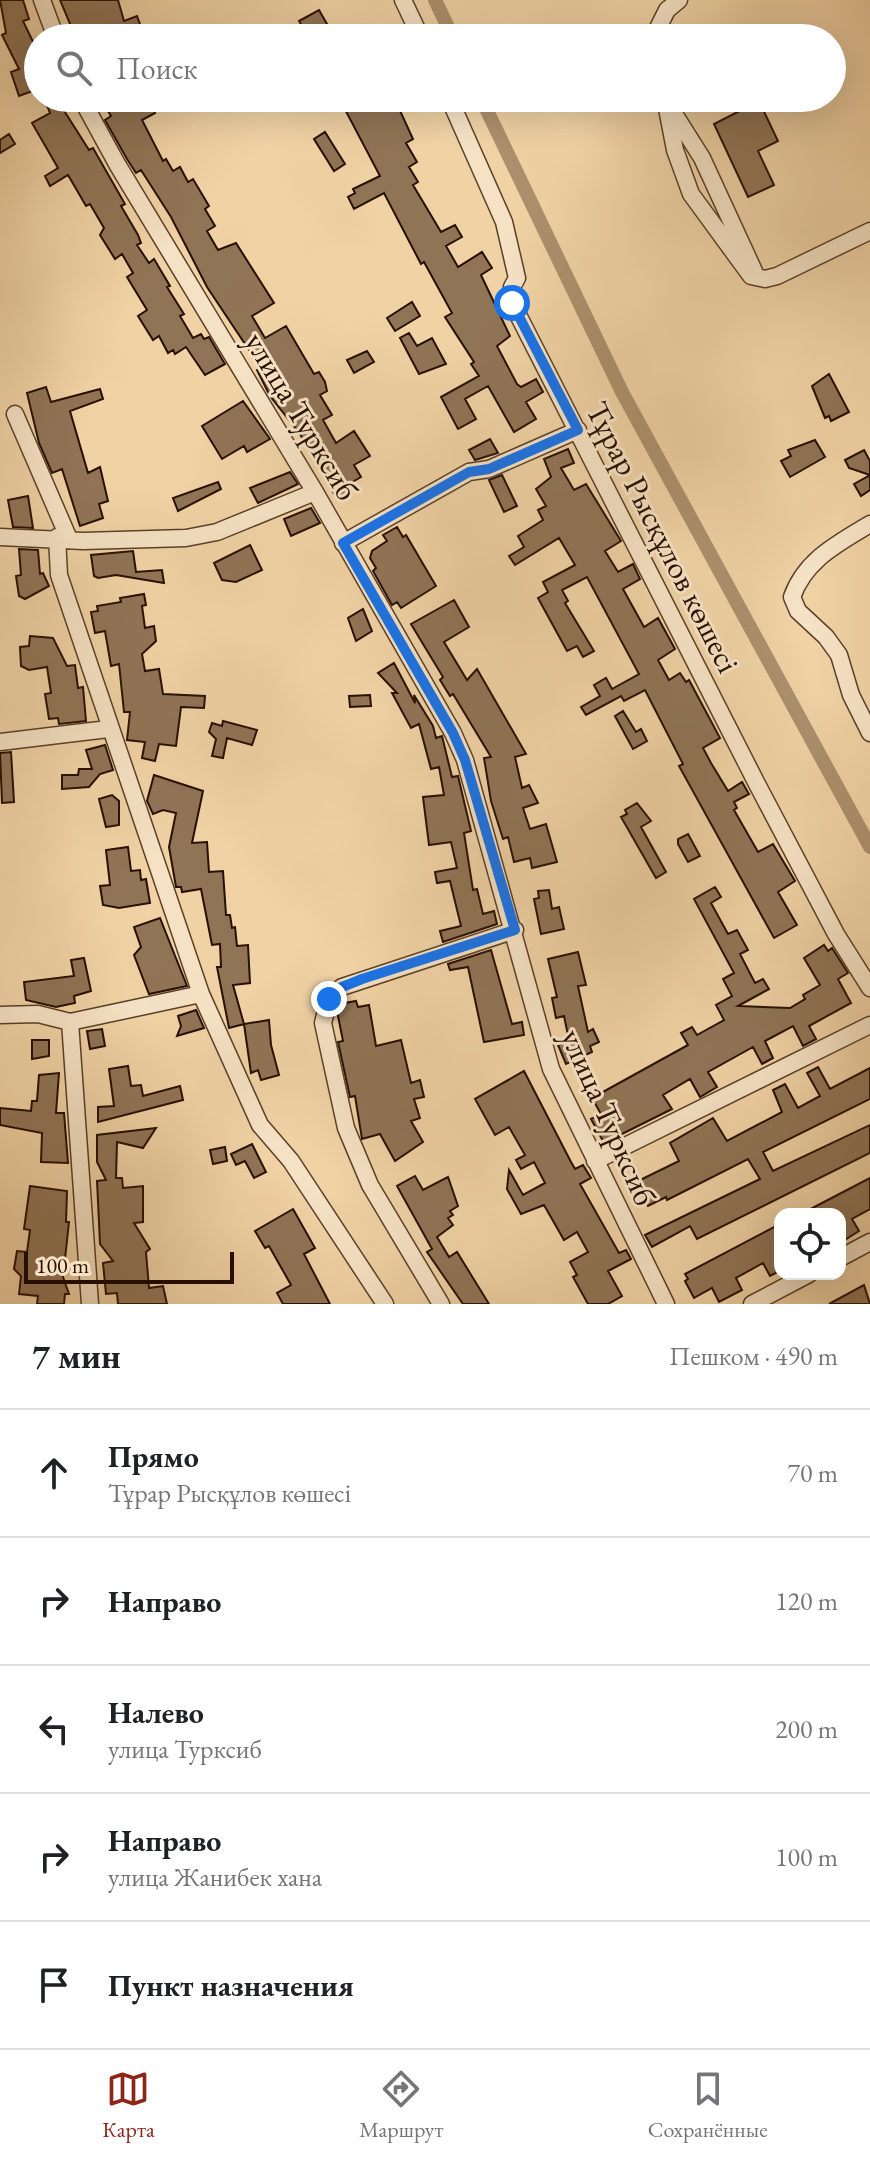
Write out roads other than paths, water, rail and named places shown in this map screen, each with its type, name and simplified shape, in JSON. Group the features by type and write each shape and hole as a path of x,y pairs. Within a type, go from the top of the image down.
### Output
{"street":[{"path":"42,0 51,24"},
{"path":"403,0 414,24"},
{"path":"660,24 667,10 679,0"},
{"name":"улица Турксиб","path":"89,112 315,492 453,733 465,760 515,930 533,1013 551,1069 666,1304"},
{"name":"Тұрар Рысқұлов көшесі","path":"455,112 504,222 517,278 512,287 512,303 757,784 836,934 870,988"},
{"path":"668,112 675,150 691,194 721,238 756,277"},
{"path":"673,112 702,158 738,230 756,277"},
{"path":"756,277 777,276 870,231"},
{"path":"15,414 63,538 59,575 108,729 201,994 260,1125 291,1161 385,1304"},
{"path":"343,543 469,472 489,469 578,430"},
{"path":"0,537 186,538 217,532 315,492"},
{"path":"870,524 813,561 800,576 792,597 798,611 826,637 839,655 851,695 870,733"},
{"path":"0,742 108,729"},
{"path":"441,1304 364,1170 346,1128 323,1023 329,999 342,987 515,930"},
{"path":"0,1015 38,1014 70,1022 201,994"},
{"path":"70,1022 90,1304"},
{"path":"595,1161 870,1025"},
{"path":"846,1255 870,1242"},
{"path":"752,1304 798,1280"}],"waterway":[{"path":"435,0 446,24"},
{"path":"488,112 622,392 870,847"}]}
